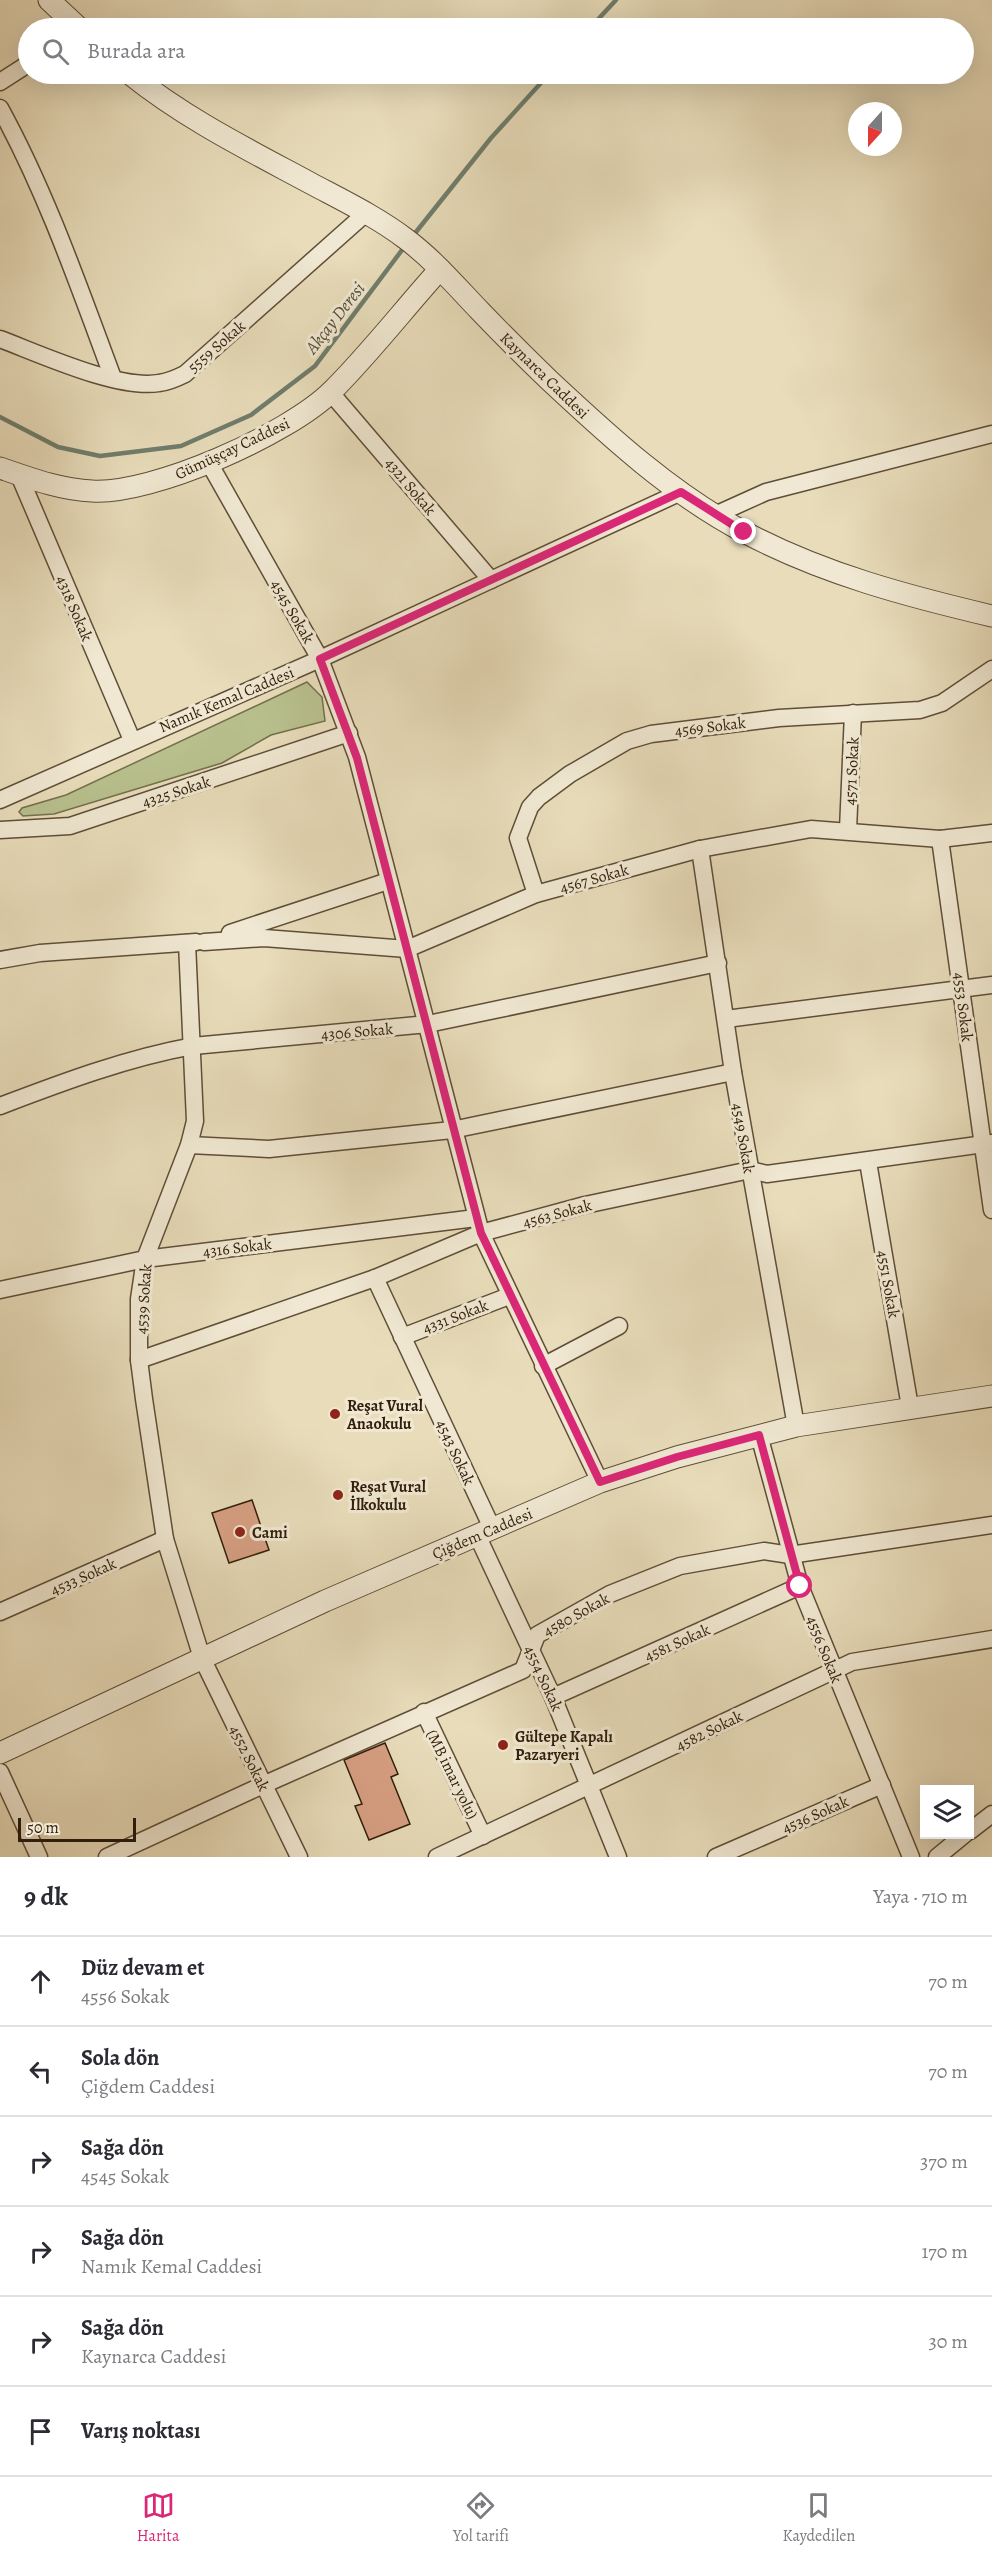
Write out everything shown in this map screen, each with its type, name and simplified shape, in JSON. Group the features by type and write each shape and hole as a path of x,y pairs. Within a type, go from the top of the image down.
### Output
{"street":[{"path":"49,0 68,18"},
{"path":"0,82 18,70"},
{"name":"Kaynarca Caddesi","path":"143,84 167,103 202,125 366,213 411,243 440,269 507,339 595,422 681,492 715,515 773,547 849,577 927,601 992,615"},
{"path":"0,108 22,148 48,206 113,378"},
{"name":"5559 Sokak","path":"0,339 113,378 142,384 158,383 185,374 366,213"},
{"name":"Gümüşçay Caddesi","path":"10,471 66,488 116,491 160,481 271,433 331,393 440,269"},
{"name":"4321 Sokak","path":"331,393 491,580"},
{"path":"715,515 766,492 992,434"},
{"name":"4545 Sokak","path":"208,461 320,659 349,733 428,1024 452,1130 478,1226 509,1296 600,1482"},
{"name":"4318 Sokak","path":"10,471 132,740"},
{"name":"Namık Kemal Caddesi","path":"0,800 320,659 681,492"},
{"name":"4569 Sokak","path":"536,894 518,838 530,807 570,774 616,747 651,734 780,718 920,711 932,708 992,669"},
{"name":"4571 Sokak","path":"848,830 853,713"},
{"name":"4325 Sokak","path":"0,830 70,826 349,733"},
{"name":"4567 Sokak","path":"196,942 264,938 407,949 536,894 700,849 811,829 848,830 940,839 992,833"},
{"name":"4553 Sokak","path":"940,839 987,1144 992,1210"},
{"name":"4549 Sokak","path":"700,849 732,1072 796,1426"},
{"path":"0,960 98,948 196,942 388,881"},
{"name":"4539 Sokak","path":"196,942 193,1046 195,1121 189,1145 145,1259 139,1299 140,1360 165,1539 202,1658"},
{"name":"4306 Sokak","path":"0,1106 58,1084 152,1055 193,1046 428,1024 718,963"},
{"path":"726,1019 992,985"},
{"path":"189,1145 268,1149 452,1130 732,1072"},
{"name":"4563 Sokak","path":"140,1360 375,1278 478,1226 750,1170 767,1174 987,1144"},
{"name":"4551 Sokak","path":"868,1162 909,1407"},
{"name":"4316 Sokak","path":"0,1290 145,1259 478,1226"},
{"name":"4543 Sokak","path":"375,1278 485,1532"},
{"name":"4331 Sokak","path":"402,1337 509,1296"},
{"path":"543,1366 619,1326"},
{"name":"Çiğdem Caddesi","path":"0,1753 202,1658 600,1482 677,1457 796,1426 992,1396"},
{"name":"4556 Sokak","path":"759,1435 800,1586 911,1857"},
{"name":"4580 Sokak","path":"107,1857 424,1712 523,1670 532,1653 537,1635 610,1594 680,1566 764,1551 790,1555 992,1525"},
{"name":"4554 Sokak","path":"485,1532 532,1653 591,1786 618,1857"},
{"name":"4533 Sokak","path":"0,1612 165,1539"},
{"name":"4581 Sokak","path":"553,1697 800,1586"},
{"name":"4582 Sokak","path":"437,1857 852,1662 992,1639"},
{"name":"4552 Sokak","path":"202,1658 299,1857"},
{"name":"(MB imar yolu)","path":"424,1712 483,1836"},
{"path":"0,1772 39,1857"},
{"name":"4536 Sokak","path":"716,1857 882,1785"},
{"path":"974,1827 992,1814"},
{"path":"937,1857 959,1839"}],"green space":[{"path":"307,682 322,697 325,721 271,735 222,763 54,814 23,816 19,812 22,808 66,795"}],"building":[{"name":"Cami","path":"252,1500 269,1550 229,1563 212,1513"},
{"path":"385,1743 398,1774 391,1777 410,1824 369,1840 355,1806 362,1804 344,1760"}],"waterway":[{"name":"Akçay Deresi","path":"599,18 616,0"},
{"name":"Akçay Deresi","path":"412,237 491,138 540,84"},
{"name":"Akçay Deresi","path":"0,417 58,447 100,456 181,446 251,415 315,366 405,246"}],"place":[{"name":"Reşat Vural Anaokulu","path":"335,1414"},
{"name":"Reşat Vural İlkokulu","path":"338,1495"},
{"name":"Cami","path":"240,1532"},
{"name":"Gültepe Kapalı Pazaryeri","path":"503,1745"}],"route":[{"path":"744,532 681,492 320,659 357,758 428,1024 452,1130 481,1233 515,1309 600,1482 717,1445 759,1435 800,1586"}]}
